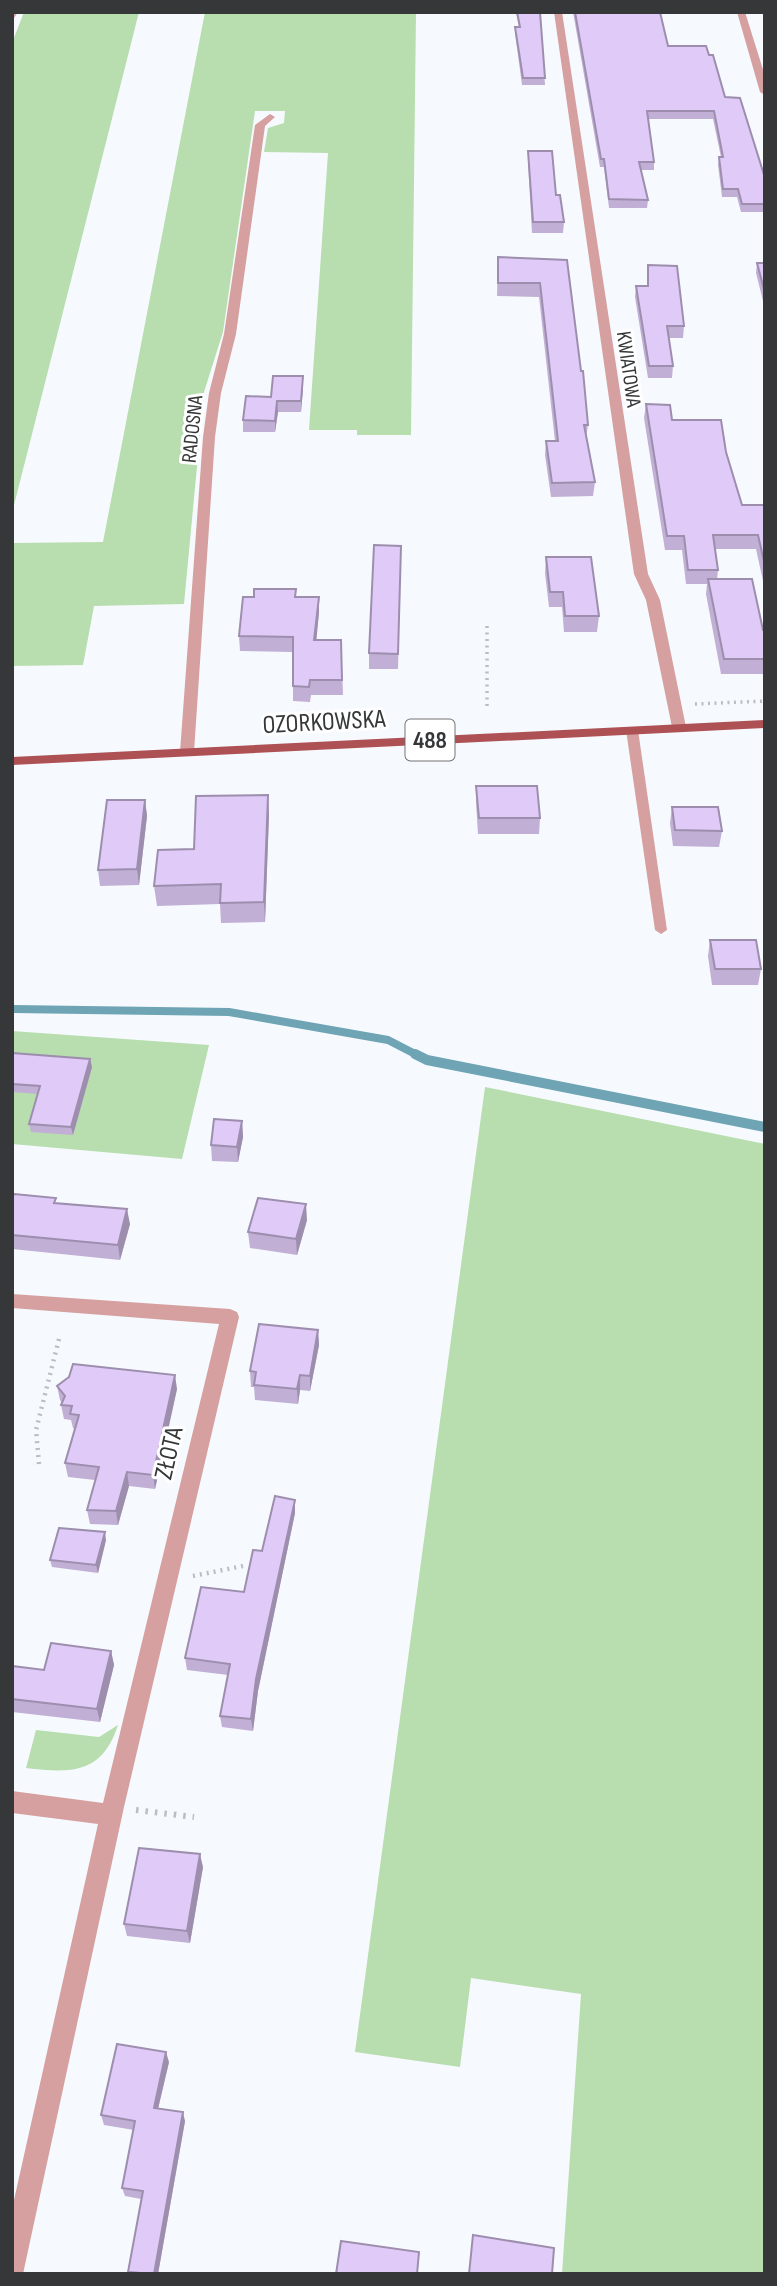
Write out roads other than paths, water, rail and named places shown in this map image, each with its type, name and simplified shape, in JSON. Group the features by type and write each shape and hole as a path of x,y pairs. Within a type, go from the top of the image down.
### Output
{"main road":[{"name":"OZORKOWSKA","path":"12,761 765,724"}],"street":[{"path":"12,18 14,12"},
{"name":"KWIATOWA","path":"558,12 641,574 653,600 679,727"},
{"path":"741,12 765,92"},
{"name":"RADOSNA","path":"187,752 215,393 230,334 260,125 270,117"},
{"name":"ZŁOTA","path":"12,1301 230,1317 112,1811 12,2269"},
{"path":"12,1802 112,1811"}],"lane":[{"path":"632,730 661,930"}],"waterway":[{"path":"12,1009 229,1012 388,1040 419,1056"},
{"path":"415,1054 419,1056"},
{"path":"419,1056 427,1060 765,1127"}]}
